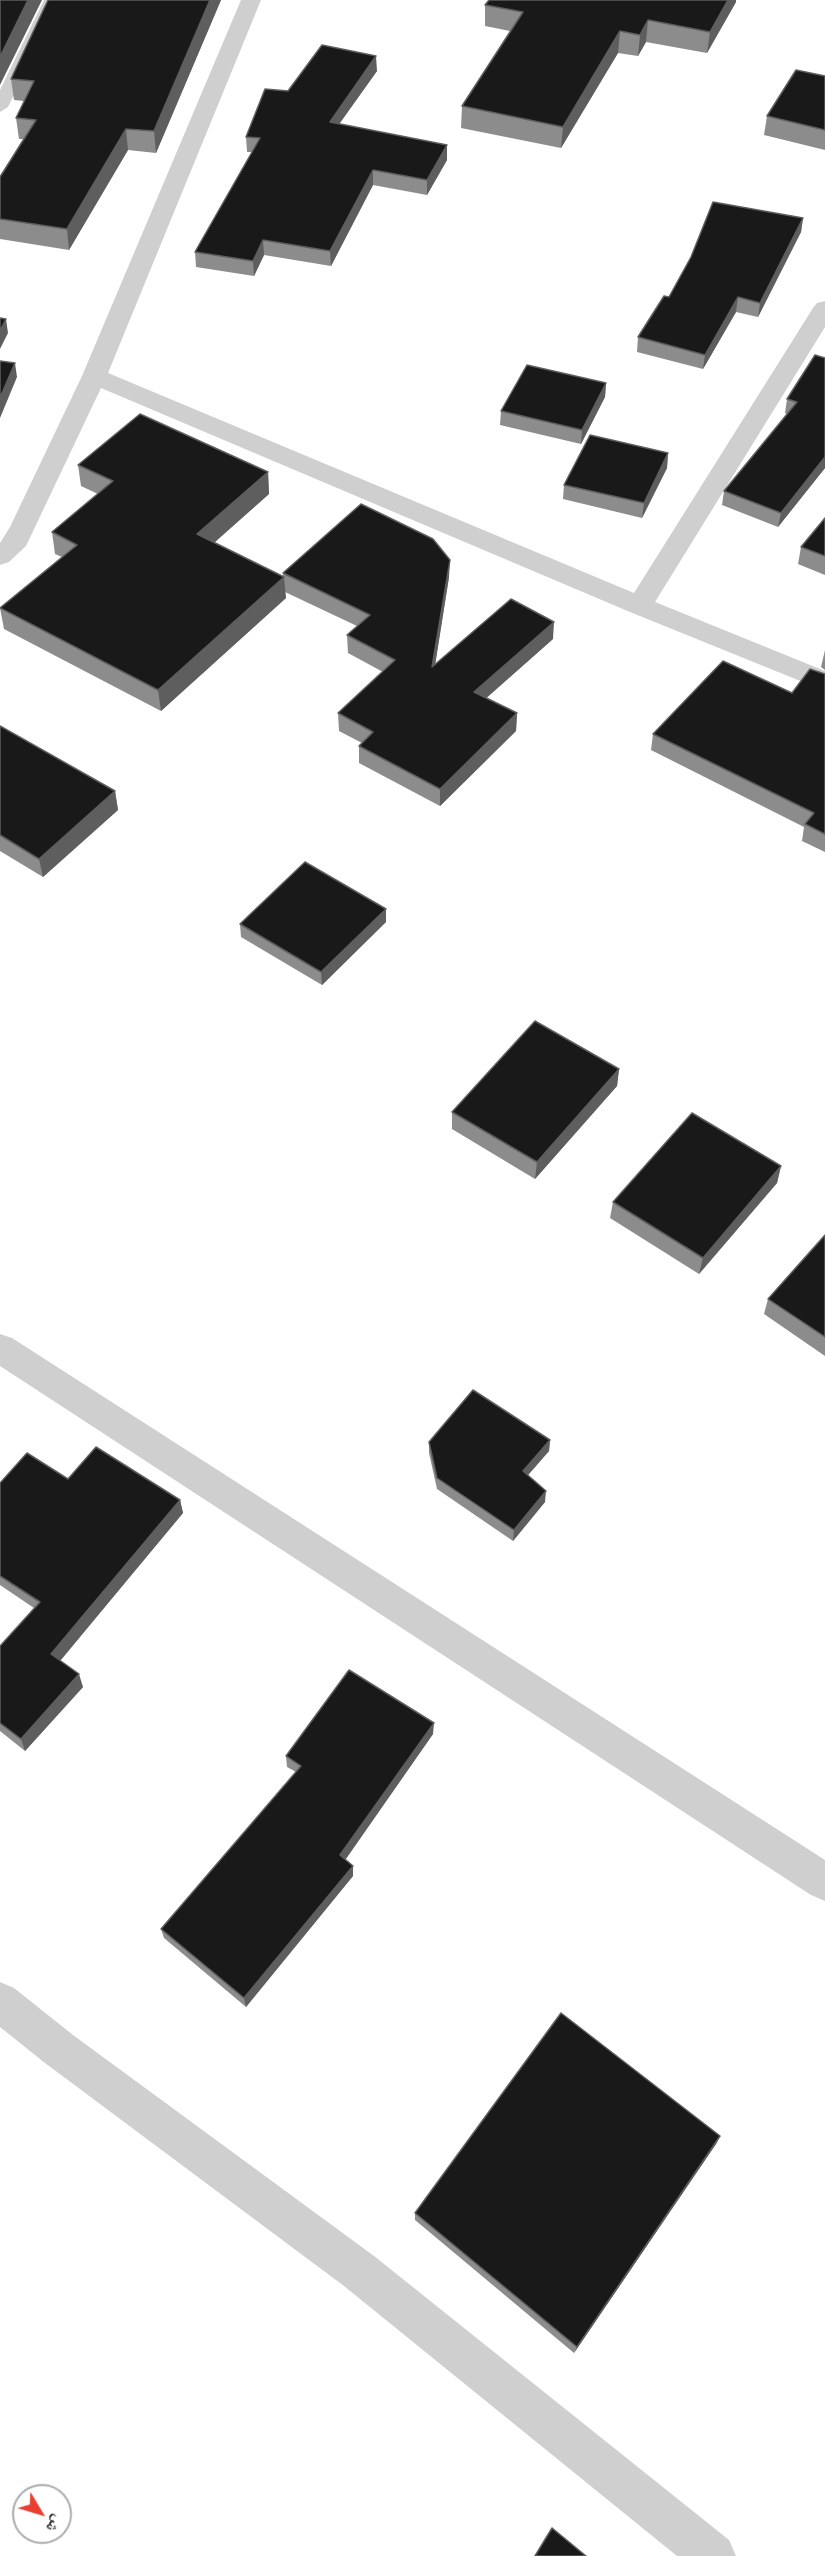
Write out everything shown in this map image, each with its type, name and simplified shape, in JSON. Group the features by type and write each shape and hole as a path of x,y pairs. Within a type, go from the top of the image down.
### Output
{"street":[{"path":"0,556 13,546 23,527 94,376 251,0"},
{"path":"639,606 825,308"},
{"path":"94,376 825,682"},
{"path":"0,1348 825,1882"},
{"path":"0,2002 69,2056 359,2271 713,2556"}],"lane":[{"path":"0,106 52,0"}],"building":[{"path":"0,0 28,0 0,57"},
{"path":"48,0 210,0 154,131 126,129 67,229 0,219 0,177 36,120 16,118 34,81 11,79"},
{"path":"489,0 728,0 710,32 648,20 640,35 620,31 563,127 462,106 523,12 485,5"},
{"path":"322,45 376,56 330,122 447,145 427,180 373,170 330,251 263,240 253,261 195,252 260,138 246,137 265,89 288,91"},
{"path":"796,70 825,76 825,130 767,116"},
{"path":"713,202 803,218 760,303 738,297 705,355 638,337 664,296 669,297 691,257"},
{"path":"0,318 6,319 0,331"},
{"path":"815,355 825,358 825,457 781,513 724,491 797,402 787,399"},
{"path":"0,361 15,363 0,398"},
{"path":"527,365 606,383 582,430 501,411"},
{"path":"140,414 268,472 197,534 284,577 158,690 0,608 77,545 52,532 113,481 78,465"},
{"path":"590,435 668,453 644,503 564,485"},
{"path":"361,504 433,539 450,560 432,667 511,599 554,622 474,692 517,713 440,789 359,746 373,732 338,713 395,660 347,635 370,615 283,573"},
{"path":"825,518 825,556 801,547"},
{"path":"723,661 792,693 810,669 825,674 825,834 805,824 814,813 653,734"},
{"path":"0,726 115,791 39,859 0,835"},
{"path":"305,862 386,909 321,972 240,924"},
{"path":"535,1021 619,1069 537,1162 452,1112"},
{"path":"692,1113 781,1166 703,1258 613,1202"},
{"path":"825,1235 825,1337 768,1299"},
{"path":"473,1390 550,1440 523,1471 546,1491 514,1530 437,1478 429,1442"},
{"path":"96,1447 180,1500 51,1654 79,1674 21,1739 0,1723 0,1646 40,1602 0,1576 0,1483 27,1453 68,1479"},
{"path":"349,1670 434,1723 340,1855 353,1866 244,1998 161,1929 301,1766 286,1756"},
{"path":"561,2013 720,2136 577,2347 415,2213"},
{"path":"552,2528 586,2556 535,2556"}]}
